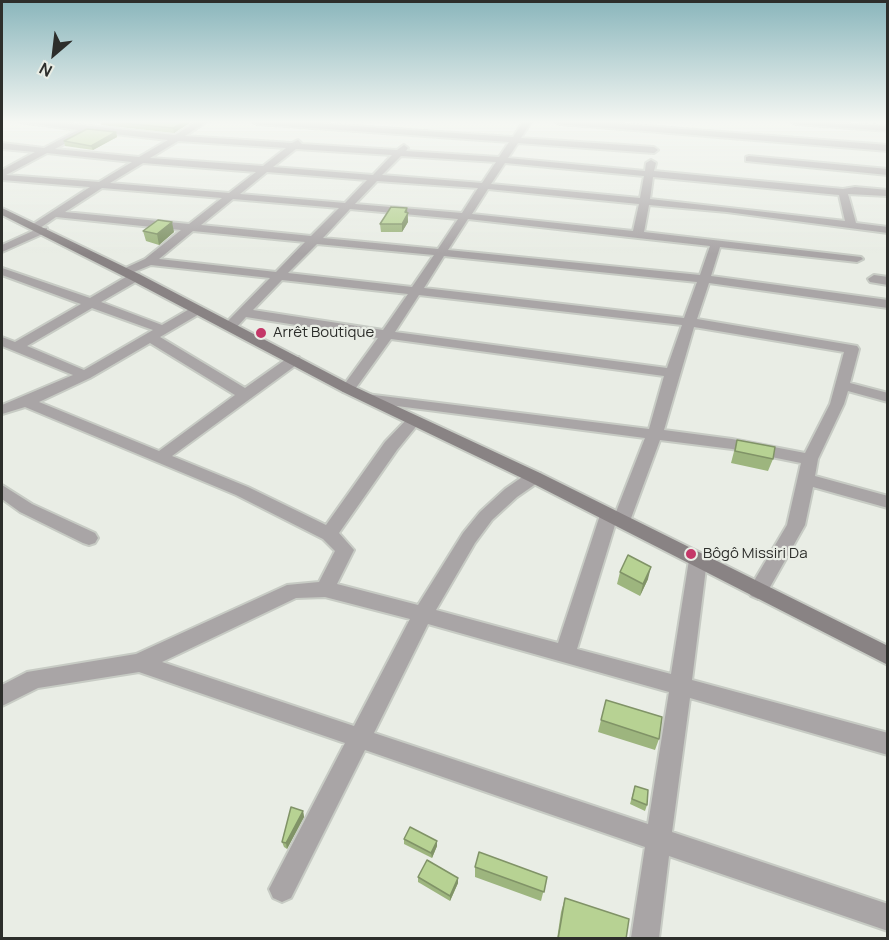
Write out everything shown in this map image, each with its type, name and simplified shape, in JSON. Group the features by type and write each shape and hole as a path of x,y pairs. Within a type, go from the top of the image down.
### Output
{"main road":[{"path":"2,211 130,274 348,389 534,477 888,656"}],"street":[{"path":"2,175 18,166"},
{"path":"2,249 39,228 54,214 131,166"},
{"path":"231,166 644,201 888,230"},
{"path":"16,347 90,303 150,261 267,166"},
{"path":"230,326 246,313 385,166"},
{"path":"348,389 387,335 498,166"},
{"path":"564,166 843,192 855,190 888,193"},
{"path":"638,235 651,166"},
{"path":"801,166 888,172"},
{"path":"2,175 99,186 465,216 857,259"},
{"path":"843,192 851,225"},
{"path":"54,214 704,279 888,304"},
{"path":"565,655 615,518 655,433 672,373 716,244"},
{"path":"150,261 689,322 852,349 837,404 810,459 795,525 758,591"},
{"path":"2,271 90,303 156,333 246,395"},
{"path":"874,279 888,281"},
{"path":"2,410 26,402 85,375 197,310"},
{"path":"246,313 387,335 672,373"},
{"path":"2,341 85,375"},
{"path":"162,456 294,360"},
{"path":"842,386 888,398"},
{"path":"366,398 655,433 732,444 810,459"},
{"path":"26,402 162,456 242,491 329,534 345,550 325,589"},
{"path":"329,534 391,446 414,420"},
{"path":"282,889 422,616 469,538 486,516 511,493 534,477"},
{"path":"805,479 888,502"},
{"path":"2,491 26,508 88,538"},
{"path":"645,939 698,561"},
{"path":"2,696 35,679 139,663 294,590 325,589 888,744"},
{"path":"139,663 888,918"}],"building":[{"path":"391,207 407,208 405,212 408,213 402,224 380,224"},
{"path":"158,220 172,222 157,234 143,231"},
{"path":"737,440 775,447 773,459 735,451"},
{"path":"628,555 651,567 643,584 620,572"},
{"path":"606,700 662,717 659,739 601,720"},
{"path":"635,786 648,790 647,805 632,799"},
{"path":"291,807 303,811 286,843 282,842"},
{"path":"410,827 437,841 431,853 404,839"},
{"path":"479,852 547,877 544,892 475,867"},
{"path":"427,860 458,878 450,896 418,877"},
{"path":"565,898 629,919 626,939 558,939"}],"place":[{"name":"Arrêt Boutique","path":"261,333"},
{"name":"Bôgô Missiri Da","path":"691,554"}]}
